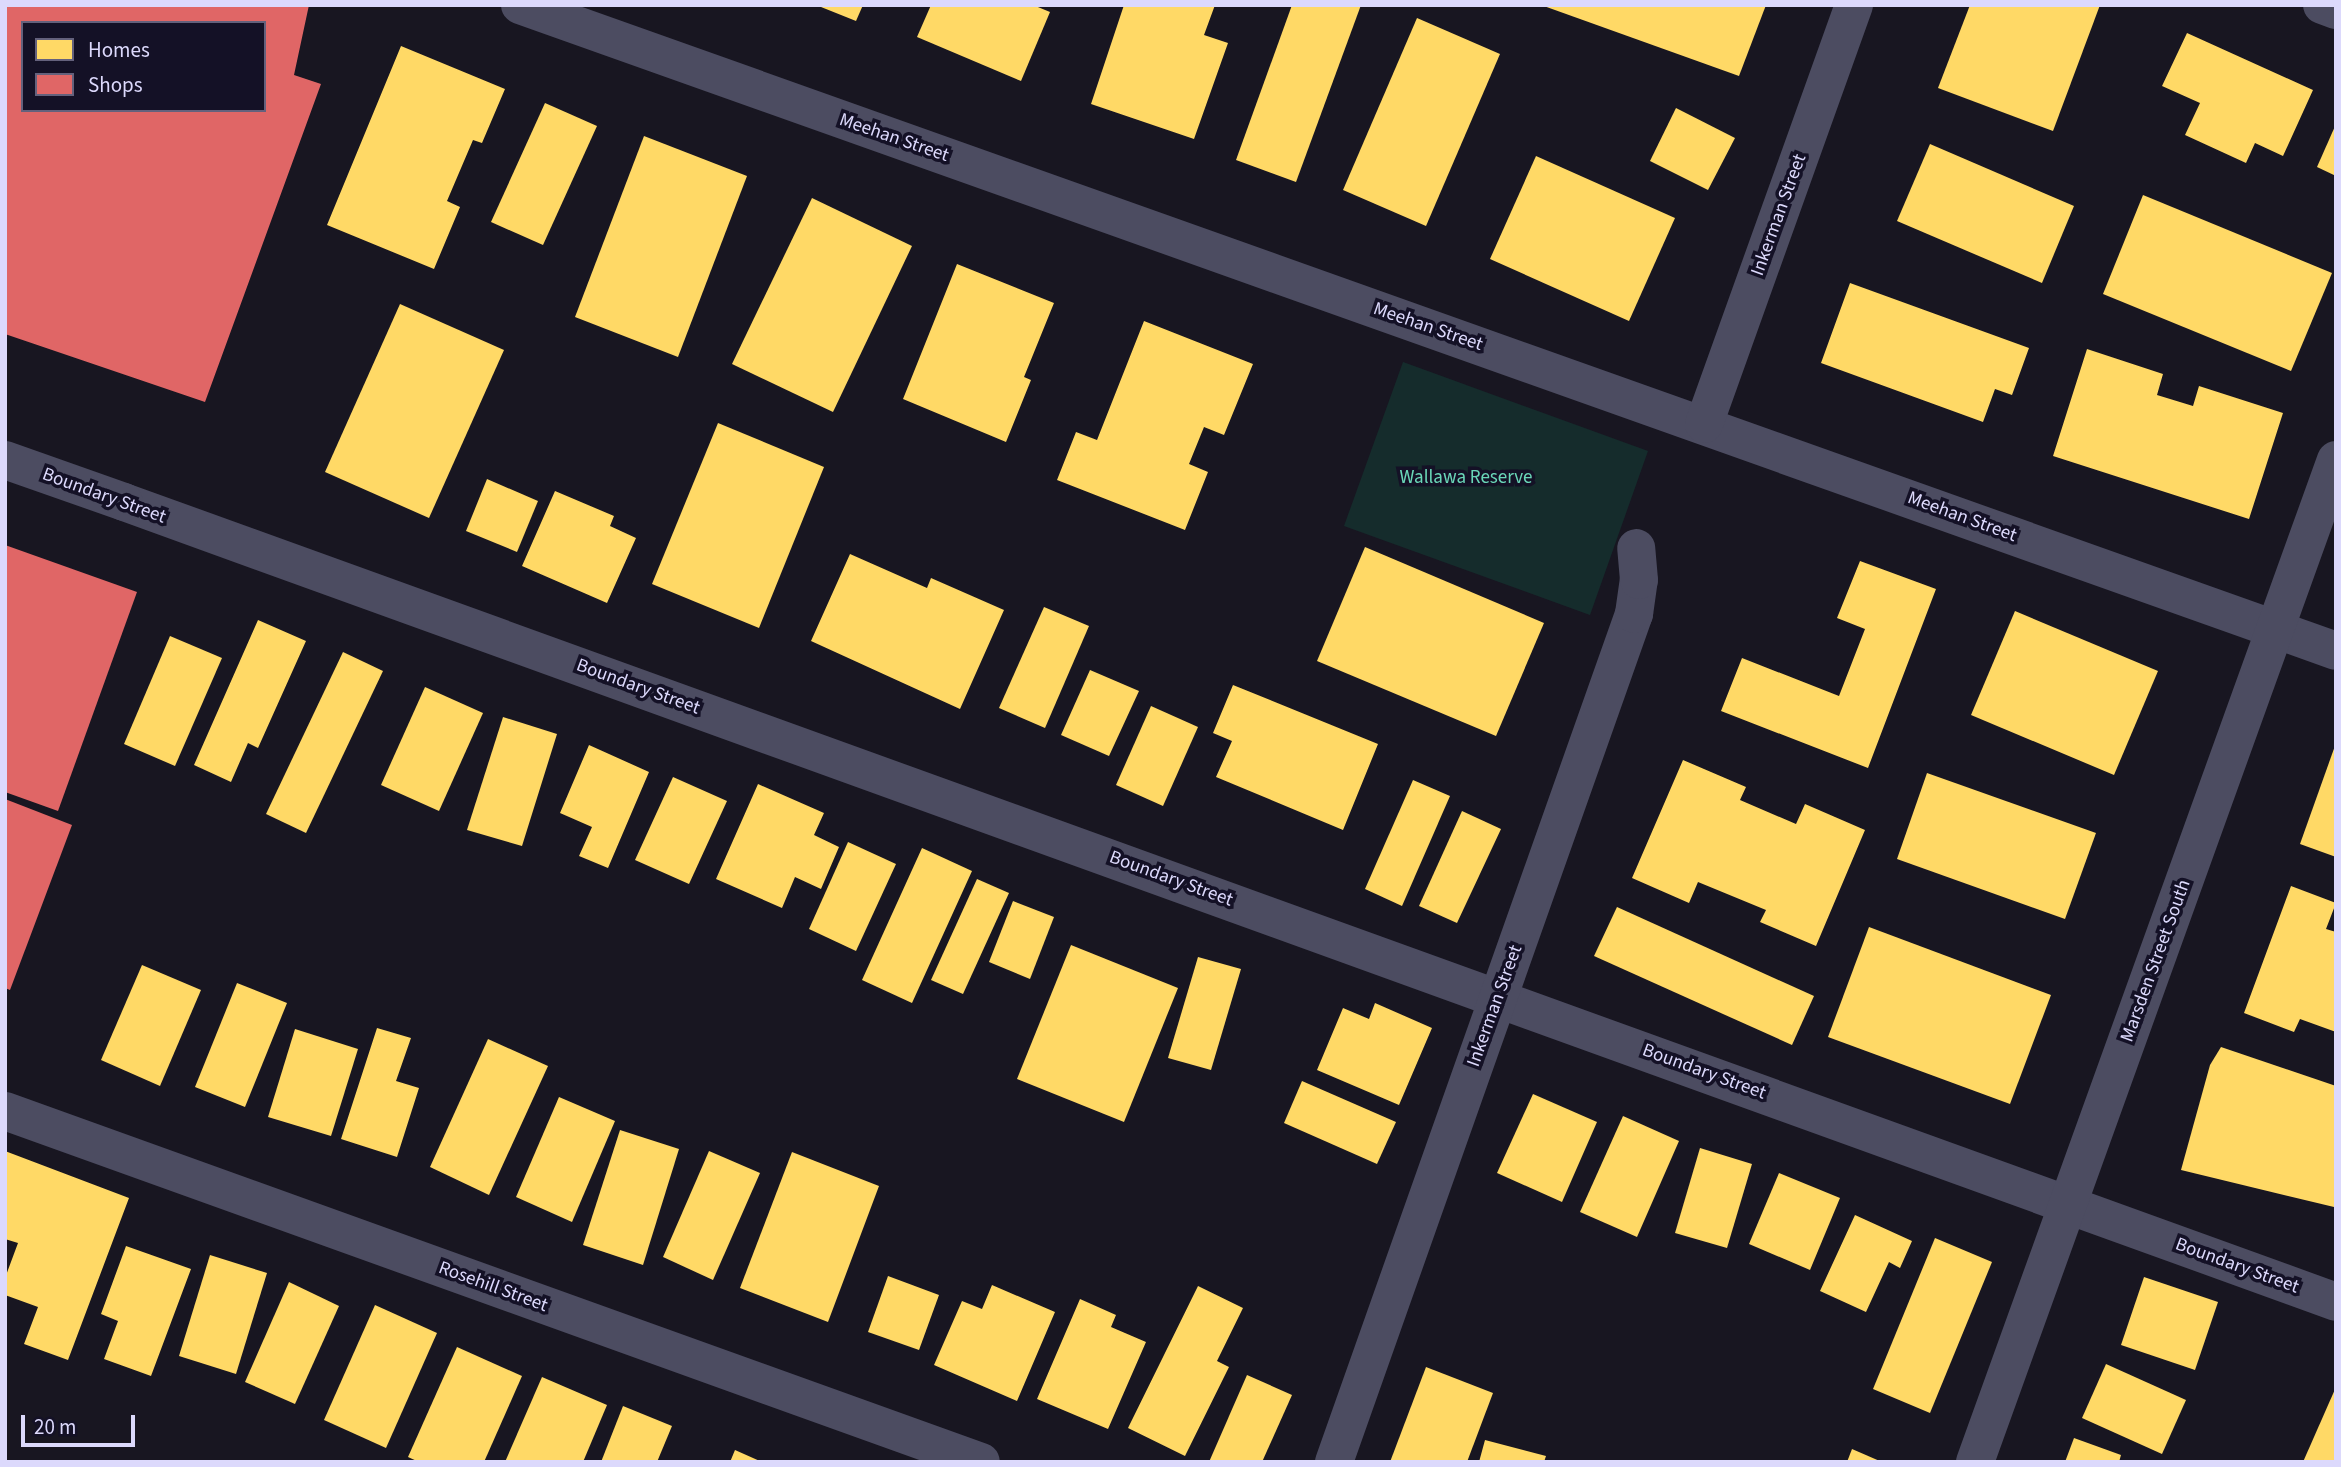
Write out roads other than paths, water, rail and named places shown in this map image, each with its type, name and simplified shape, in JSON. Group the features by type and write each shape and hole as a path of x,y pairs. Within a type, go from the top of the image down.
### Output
{"street":[{"name":"Meehan Street","path":"520,5 2336,651"},
{"name":"Inkerman Street","path":"1704,424 1854,5"},
{"path":"2322,5 2336,10"},
{"name":"Boundary Street","path":"5,460 1499,997 2336,1302"},
{"name":"Marsden Street South","path":"1975,1462 2336,460"},
{"name":"Inkerman Street","path":"1334,1462 1634,614 1639,580 1636,548"},
{"name":"Rosehill Street","path":"5,1111 981,1462"}],"park label":[{"name":"Wallawa Reserve","path":"1466,478"}]}
